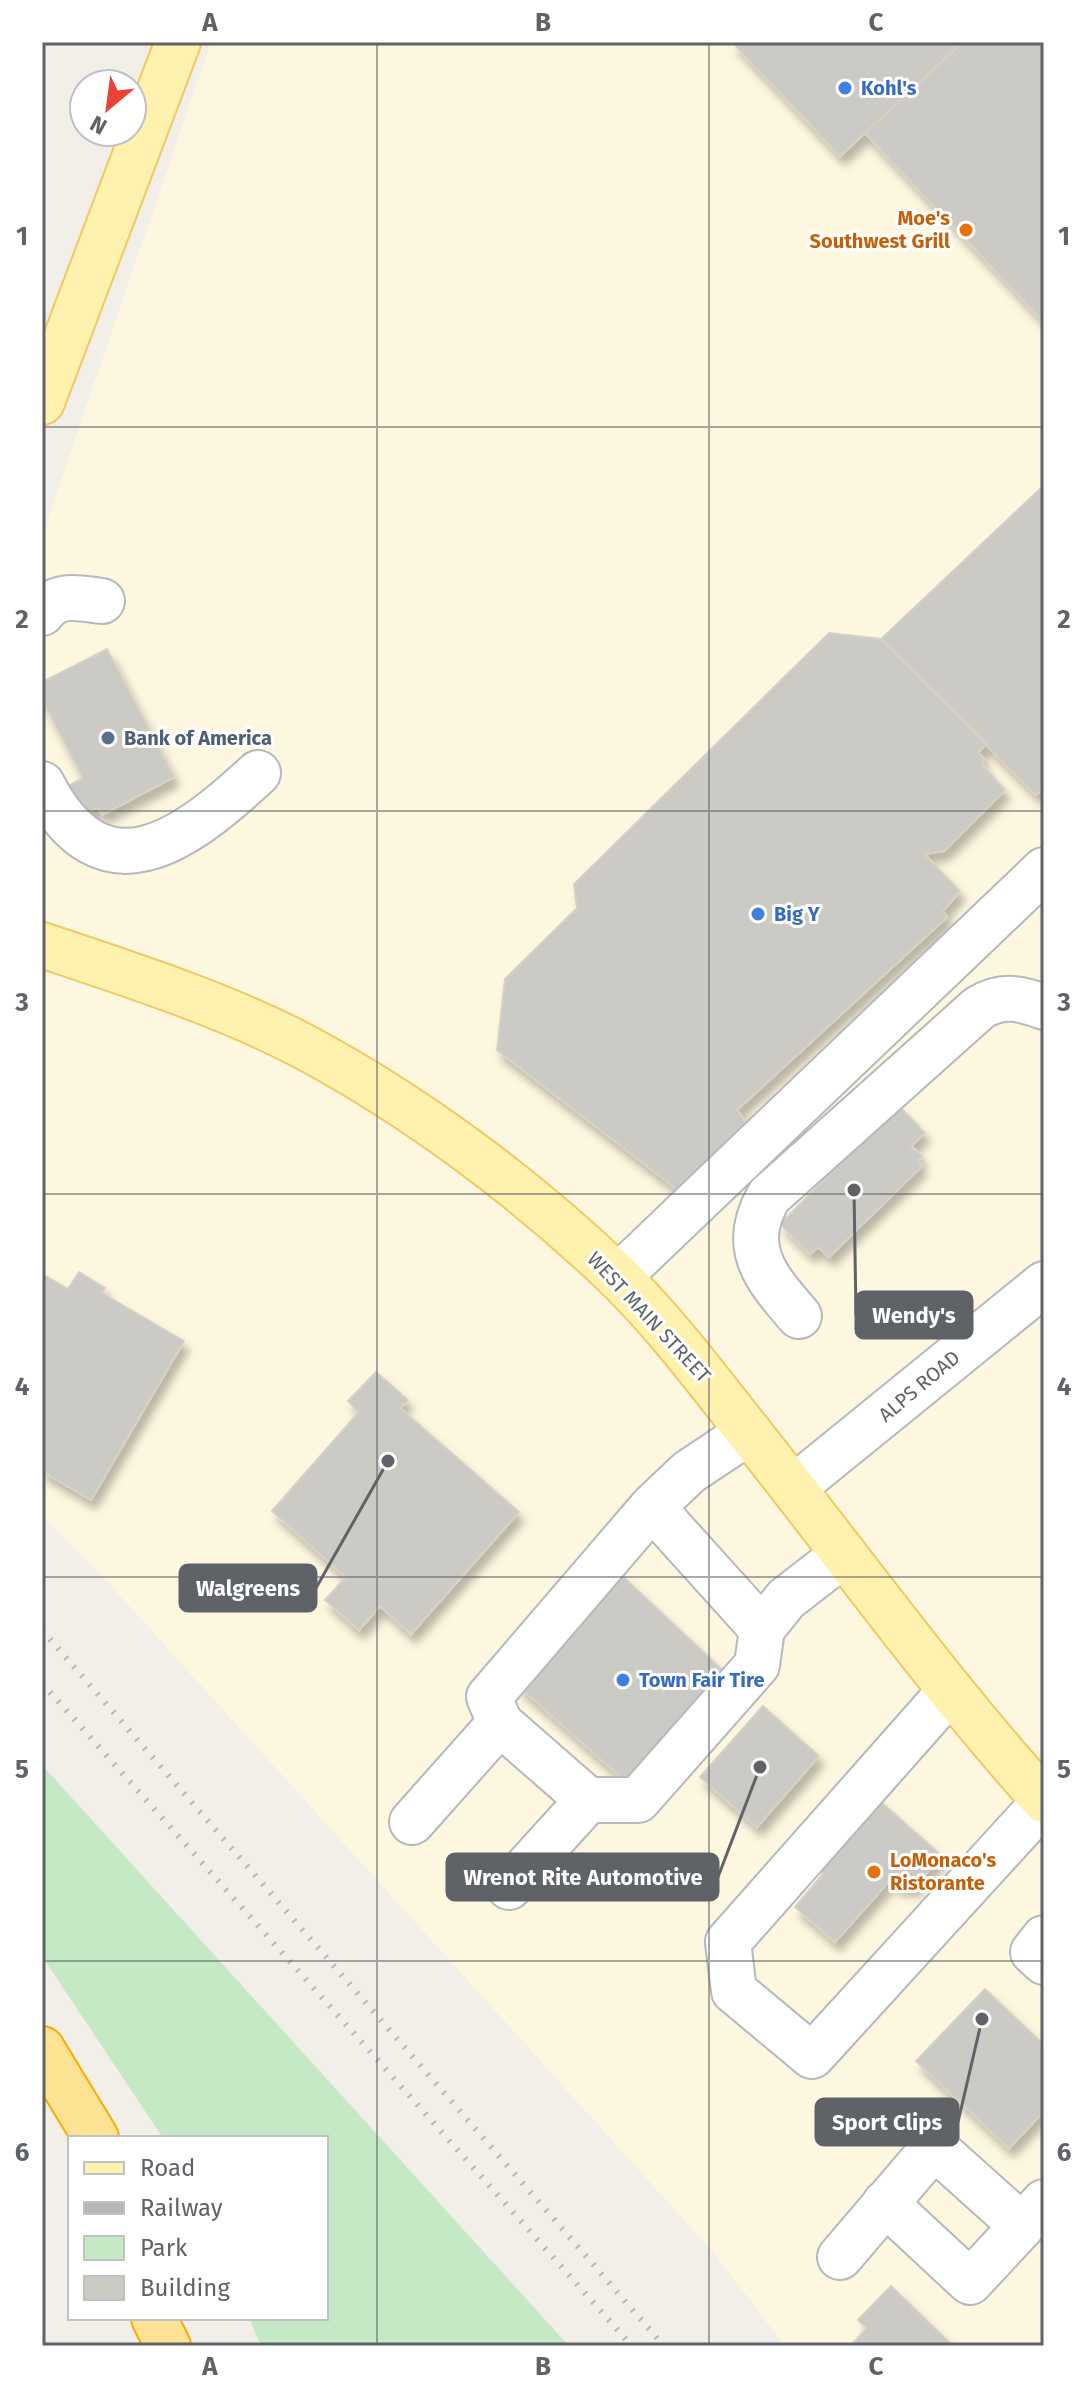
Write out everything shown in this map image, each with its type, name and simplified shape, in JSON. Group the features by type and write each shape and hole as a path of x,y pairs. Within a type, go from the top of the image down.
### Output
{"highway":[{"path":"42,2049 95,2136"},
{"path":"42,2106 68,2150"},
{"path":"155,2320 168,2346"},
{"path":"189,2320 200,2346"}],"main road":[{"path":"42,402 178,42"},
{"name":"WEST MAIN STREET","path":"42,945 233,1015 299,1044 436,1129 539,1208 618,1277 692,1360 950,1691 1044,1801"}],"street":[{"path":"42,613 50,602 68,596 102,601"},
{"path":"42,784 56,812 86,841 126,851 155,848 187,831 258,773"},
{"path":"618,1277 1044,870"},
{"path":"799,1316 767,1277 756,1245 756,1219 769,1196 979,1008 990,1001 1016,997 1044,1007"},
{"name":"ALPS ROAD","path":"793,1488 1044,1284"},
{"path":"749,1432 689,1472 652,1507 489,1697 500,1723 588,1800 638,1800 757,1665 762,1629 786,1599 844,1554"},
{"path":"652,1507 762,1629"},
{"path":"950,1691 728,1942 734,1991 812,2056 1044,1801"},
{"path":"412,1822 500,1723"},
{"path":"509,1887 588,1800"},
{"path":"1044,1938 1033,1952 1044,1962"},
{"path":"840,2257 885,2203 934,2147 1033,2214 970,2282 885,2203"}],"shaded area":[{"path":"211,42 1044,42 1044,2346 785,2346 713,2252 103,1577 42,1516 42,536"}],"green space":[{"path":"42,1765 569,2346 261,2346 250,2320 328,2320 328,2136 162,2136 42,1956"}],"building":[{"name":"Kohl's","path":"732,42 963,42 840,156"},
{"path":"963,42 1044,42 1044,322 865,133"},
{"path":"1044,485 1044,788 1036,795 881,639"},
{"name":"Big Y","path":"829,633 881,639 987,743 978,752 984,759 981,763 1005,790 944,851 924,854 960,891 943,911 947,917 737,1110 750,1128 682,1193 497,1050 505,979 577,908 574,884"},
{"name":"Bank of America","path":"107,649 174,777 102,815 98,807 76,819 61,790 83,778 42,699 42,682"},
{"path":"898,1105 925,1133 911,1146 922,1156 917,1161 922,1166 829,1257 818,1247 810,1254 780,1224"},
{"path":"79,1272 105,1288 102,1293 184,1341 91,1500 42,1471 42,1274 68,1289"},
{"path":"376,1372 408,1400 400,1408 519,1512 411,1634 380,1606 359,1630 325,1600 346,1577 272,1511 359,1412 348,1401"},
{"name":"Town Fair Tire","path":"618,1572 729,1676 629,1784 517,1685"},
{"path":"763,1706 819,1756 757,1827 700,1777"},
{"name":"LoMonaco's Ristorante","path":"880,1801 942,1856 912,1889 906,1883 901,1888 891,1879 835,1942 795,1907 823,1874 819,1870"},
{"path":"985,1989 1044,2045 1044,2111 1009,2148 916,2061"},
{"path":"891,2286 953,2346 852,2344 867,2328 858,2320"}],"railway":[{"path":"42,1630 664,2346"},
{"path":"42,1683 632,2346"}],"place":[{"name":"Kohl's","path":"845,88"},
{"name":"Moe's Southwest Grill","path":"966,230"},
{"name":"Bank of America","path":"108,738"},
{"name":"Big Y","path":"758,914"},
{"name":"Wendy's","path":"854,1190"},
{"name":"Walgreens","path":"388,1461"},
{"name":"Town Fair Tire","path":"623,1680"},
{"name":"Wrenot Rite Automotive","path":"760,1767"},
{"name":"LoMonaco's Ristorante","path":"874,1872"},
{"name":"Sport Clips","path":"982,2019"}]}
